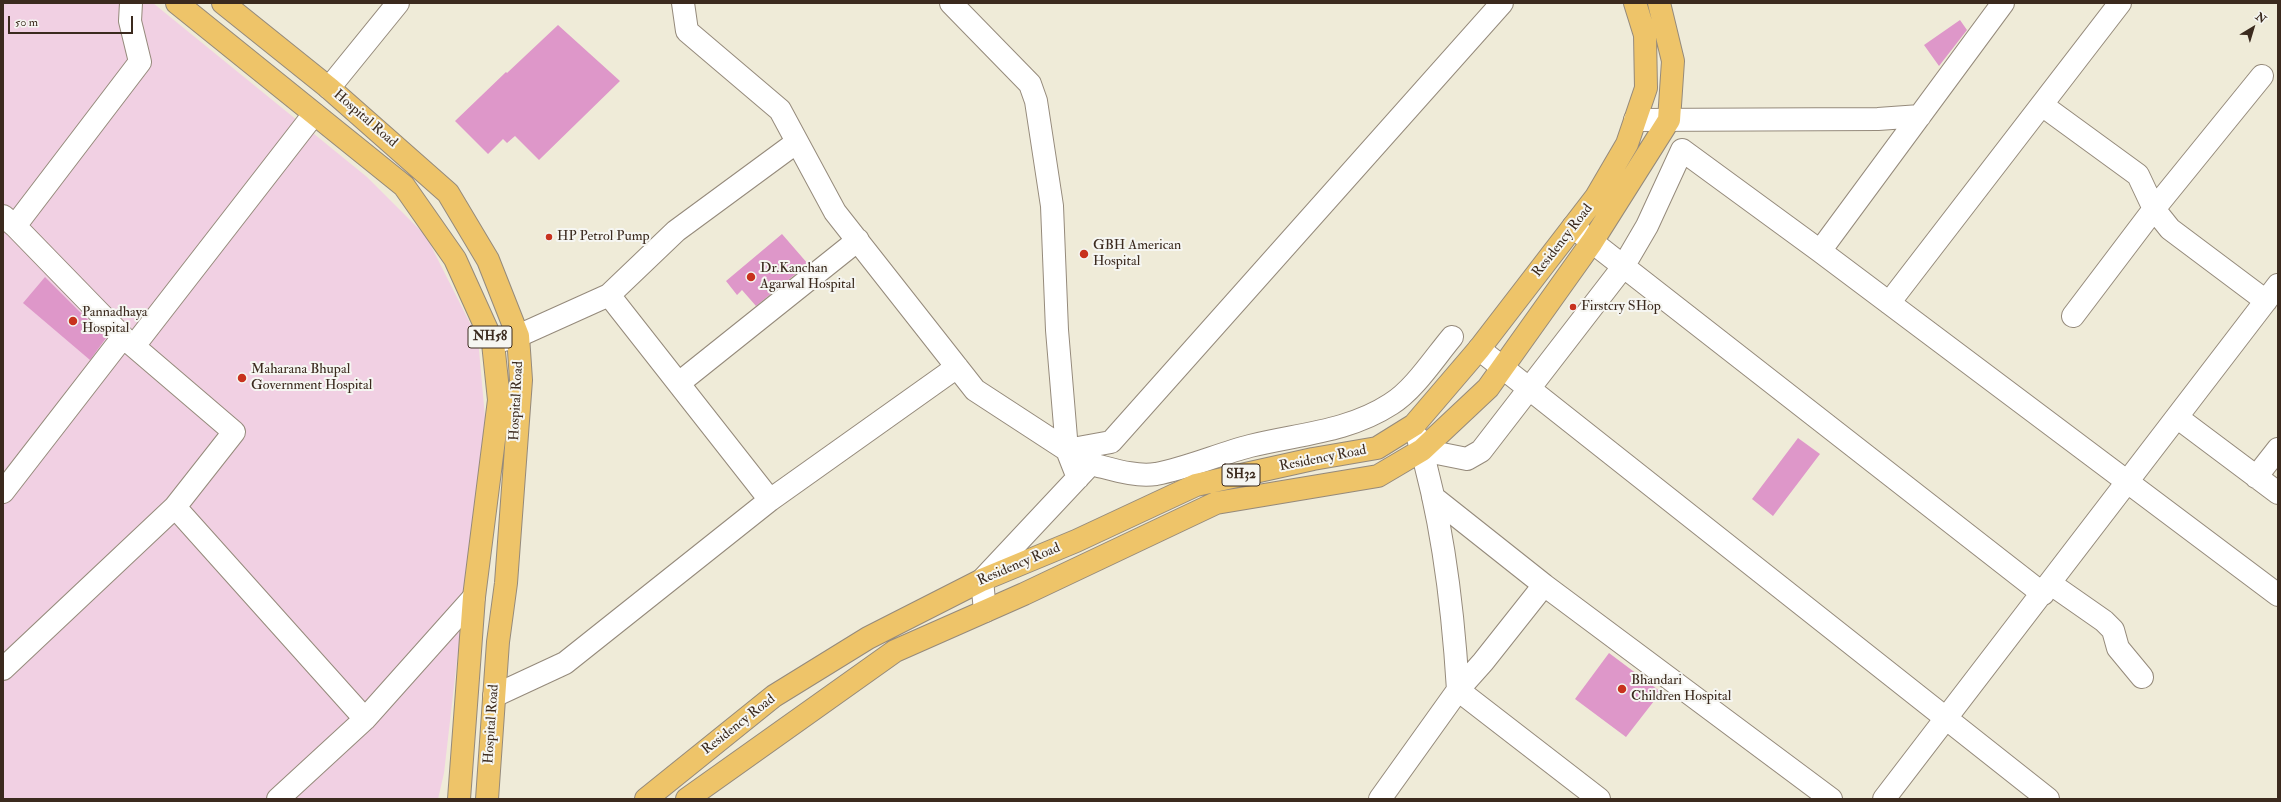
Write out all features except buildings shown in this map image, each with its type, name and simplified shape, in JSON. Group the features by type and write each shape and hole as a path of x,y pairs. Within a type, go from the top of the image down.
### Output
{"main road":[{"name":"NH58","path":"177,3 404,186 455,260 493,343 499,400 474,597 459,799"},
{"name":"Hospital Road","path":"223,3 329,88 448,193 488,260 518,336 521,380 494,696 487,799"},
{"name":"Residency Road","path":"646,799 774,696 868,638 982,580 1076,541 1196,485 1313,459 1377,448 1414,425 1480,349 1596,197 1627,144 1646,88 1645,35 1635,3"},
{"path":"687,799 895,651 985,611 1216,503 1378,476 1422,450 1488,388 1502,366 1592,242 1669,120 1673,61 1659,3"}],"street":[{"path":"3,669 175,507 234,432 128,342 9,221 140,62 130,21 131,3"},
{"path":"329,88 398,3"},
{"path":"683,3 687,31 780,110 835,212 975,390 1067,450 1084,471 1156,474 1250,446 1333,430 1363,420 1393,404 1413,384 1452,337"},
{"path":"951,3 1030,84 1036,101 1052,206 1057,330 1067,450"},
{"path":"985,611 982,580 1111,442 1502,3"},
{"path":"1820,251 2003,3"},
{"path":"1889,303 2120,3"},
{"path":"2073,316 2154,208 2262,76"},
{"path":"1884,799 2178,418 2272,293 2170,230 2154,208 2138,175 2042,105"},
{"path":"3,492 128,342 314,114"},
{"path":"1635,120 1878,119 1920,116"},
{"path":"493,343 518,336 609,295 676,231 797,142"},
{"path":"1422,450 1468,459 1481,451 1624,267 1647,226 1682,150 1820,251 2278,595"},
{"path":"1573,227 2046,589 2104,620 2113,630 2118,648 2142,677"},
{"path":"678,383 858,240"},
{"path":"609,295 770,500"},
{"path":"1480,349 2048,799"},
{"path":"494,696 565,663 770,500 957,366"},
{"path":"2178,418 2278,493"},
{"path":"1414,425 1422,450 1433,497 1449,597 1458,690 1599,799"},
{"path":"1067,450 1111,442"},
{"path":"2256,477 2278,449"},
{"path":"1433,497 1544,585 1831,799"},
{"path":"175,507 365,719"},
{"path":"1380,799 1458,690 1483,662 1544,585"},
{"path":"278,799 365,719 474,597"}],"shaded area":[{"name":"Maharana Bhupal Government Hospital","path":"3,3 153,3 367,177 426,236 478,339 485,417 444,773 438,799 3,799"}],"place":[{"name":"HP Petrol Pump","path":"549,237"},
{"name":"GBH American Hospital","path":"1084,254"},
{"name":"Dr.Kanchan Agarwal Hospital","path":"751,277"},
{"name":"Firstcry SHop","path":"1573,307"},
{"name":"Pannadhaya Hospital","path":"73,321"},
{"name":"Maharana Bhupal Government Hospital","path":"242,378"},
{"name":"Bhandari Children Hospital","path":"1622,689"}]}
